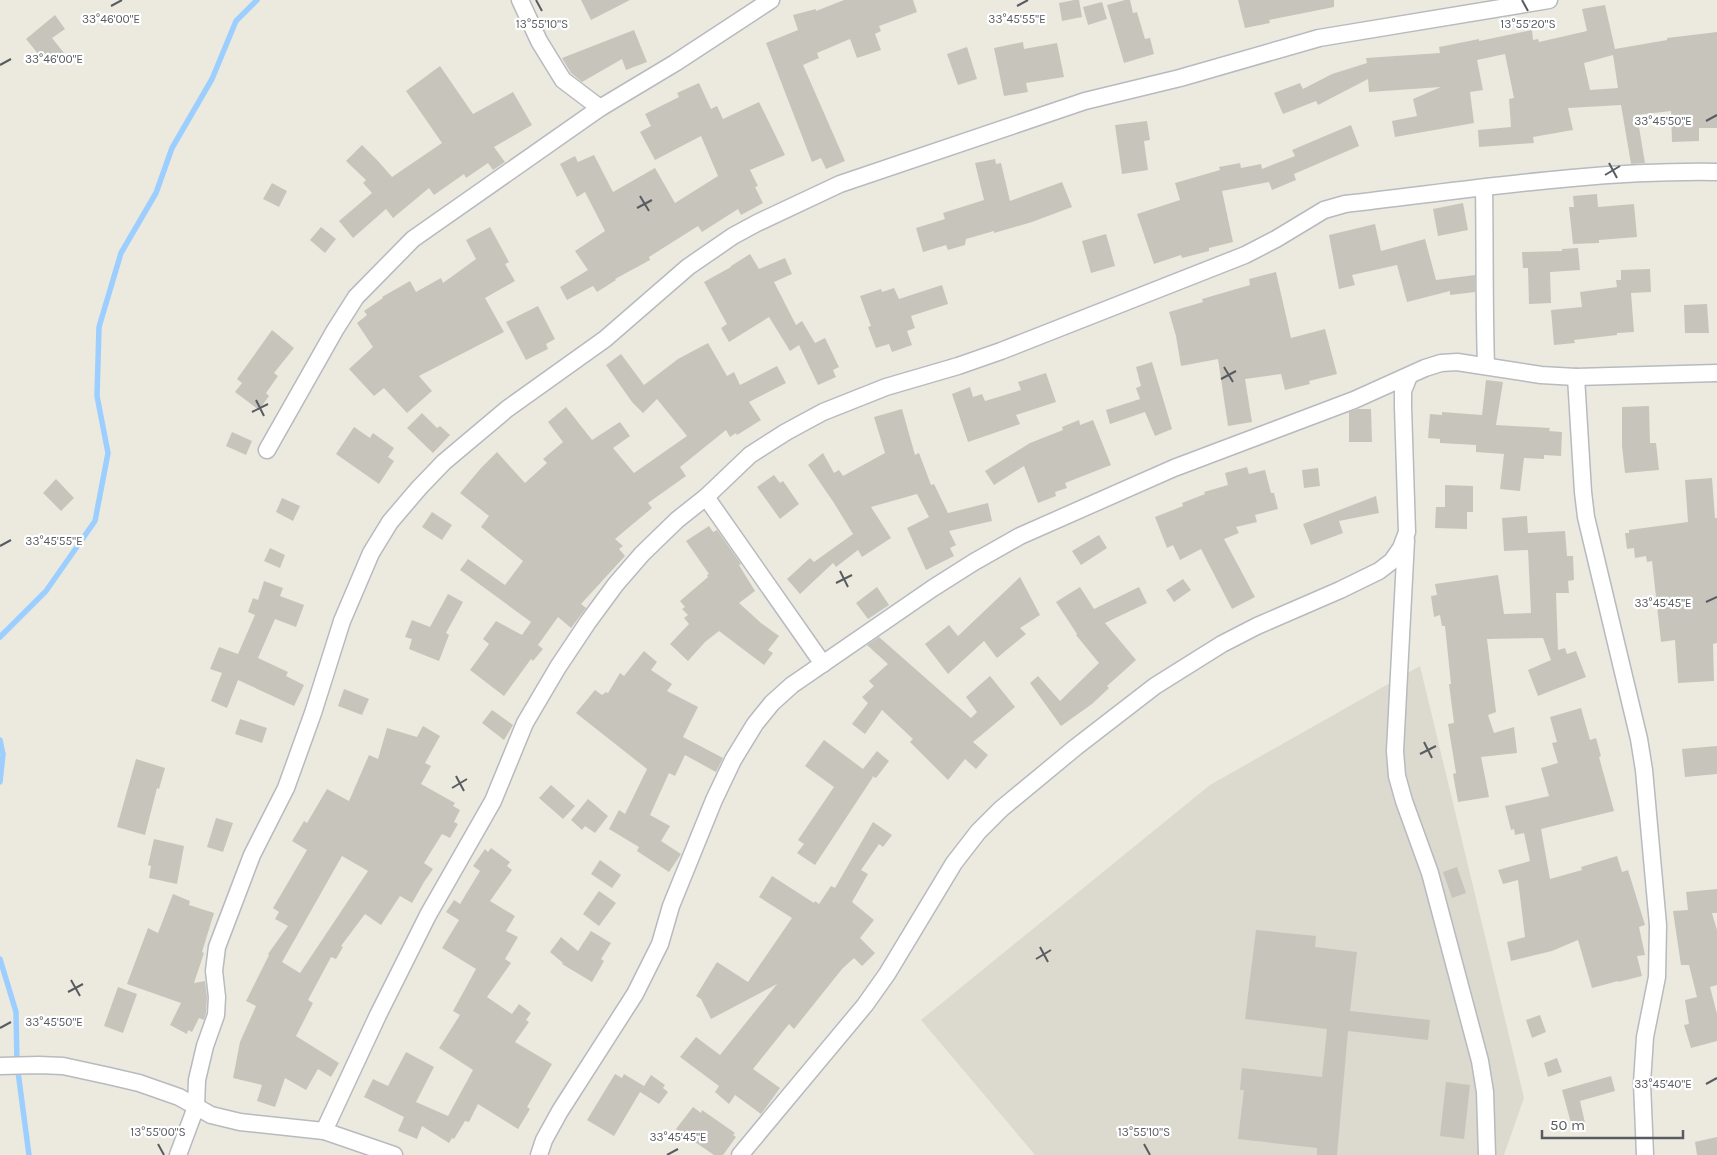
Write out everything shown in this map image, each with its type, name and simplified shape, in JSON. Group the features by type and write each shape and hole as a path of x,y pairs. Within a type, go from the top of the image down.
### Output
{"street":[{"path":"520,0 539,41 563,80 600,108"},
{"path":"267,450 335,330 356,297 413,239 600,108 676,63 771,0"},
{"path":"178,1155 196,1107 197,1080 205,1046 216,1015 217,997 214,971 217,947 252,855 286,788 313,713 342,621 371,553 390,522 419,488 444,462 507,408 605,339 695,262 757,222 840,184 1085,101 1180,78 1319,38 1549,0"},
{"path":"324,1131 428,914 493,801 526,723 558,667 616,584 642,554 750,455 786,432 823,412 886,387 1001,351 1245,255 1324,210 1345,204 1636,173 1717,172"},
{"path":"1484,188 1486,365"},
{"path":"539,1155 544,1140 560,1111 635,994 660,944 671,906 714,800 755,724 772,703 792,685 933,588 1020,536 1174,468 1354,400 1441,363 1457,362 1486,365 1540,375 1576,377 1717,373"},
{"path":"1409,376 1403,391 1406,532 1395,750 1397,776 1430,873 1480,1061 1485,1092 1487,1155"},
{"path":"1576,377 1584,500 1639,739 1644,770 1657,902 1657,977 1645,1037 1642,1083 1645,1155"},
{"path":"706,497 822,664"},
{"path":"740,1155 864,1005 887,974 954,863 978,832 1001,808 1076,747 1156,686 1214,649 1257,626 1340,590 1378,571 1392,561 1402,548 1406,532"},
{"path":"0,1066 39,1064 63,1066 109,1076 139,1083 179,1097 211,1114 240,1122 324,1131 394,1155"}],"shaded area":[{"path":"1420,666 1524,1098 1504,1155 1035,1155 921,1020 1210,785"}],"building":[{"path":"581,0 630,0 591,20"},
{"path":"844,0 913,0 917,12 879,26 881,31 875,34 881,50 857,58 850,39 817,53 819,58 803,65 845,161 826,169 821,158 812,162 766,43 798,30 793,15 816,9 816,11"},
{"path":"1079,0 1082,17 1062,21 1059,3"},
{"path":"1130,0 1133,13 1137,12 1145,39 1150,38 1154,54 1124,63 1107,5"},
{"path":"1238,0 1334,0 1334,7 1269,20 1270,23 1245,28"},
{"path":"1102,2 1107,19 1088,25 1083,7"},
{"path":"1605,5 1615,49 1667,40 1667,38 1717,32 1717,128 1699,128 1699,141 1672,142 1671,111 1637,115 1645,163 1631,164 1621,105 1568,108 1573,130 1533,137 1534,143 1479,147 1478,130 1511,127 1509,99 1514,98 1505,54 1477,60 1483,90 1470,92 1474,123 1395,137 1392,121 1417,116 1413,99 1441,87 1369,92 1368,79 1318,105 1316,101 1283,114 1274,93 1300,83 1303,89 1332,74 1367,63 1366,58 1440,53 1439,47 1532,30 1533,40 1538,39 1539,42 1587,31 1582,9","holes":["1613,55 1618,88 1590,90 1584,63"]},
{"path":"55,15 65,29 52,38 64,53 48,66 26,39"},
{"path":"634,30 647,62 626,70 622,59 582,82 571,73 562,58"},
{"path":"1023,42 1024,49 1057,43 1064,77 1026,83 1028,92 1004,96 994,48"},
{"path":"967,47 977,79 958,85 947,54"},
{"path":"440,66 473,114 513,92 532,125 494,147 505,162 493,170 488,163 466,178 464,174 434,195 429,188 393,218 386,209 353,238 339,221 372,193 363,183 366,180 346,161 362,145 392,177 442,143 406,91"},
{"path":"699,83 711,109 717,106 723,119 759,102 785,155 750,170 758,186 755,187 763,203 741,215 738,209 702,232 698,226 649,257 650,260 615,279 597,292 593,286 567,300 560,287 588,270 575,251 605,231 585,192 577,197 560,164 575,156 578,162 594,155 613,192 655,168 675,203 718,176 701,136 655,160 640,132 651,126 645,114 679,97 677,93"},
{"path":"1147,121 1150,140 1144,141 1148,170 1122,174 1115,125"},
{"path":"1351,125 1359,146 1294,174 1296,180 1272,190 1269,182 1222,191 1233,242 1209,248 1209,251 1182,258 1181,255 1154,264 1137,214 1180,200 1175,183 1220,170 1219,167 1240,163 1241,168 1261,164 1262,169 1295,156 1292,150"},
{"path":"995,159 996,164 1001,163 1010,201 1062,182 1072,207 1032,222 966,239 965,245 948,250 946,245 923,252 916,228 945,219 943,213 984,200 975,163"},
{"path":"272,183 287,191 279,207 263,199"},
{"path":"1597,194 1598,207 1634,204 1637,237 1599,240 1599,243 1573,244 1569,207 1574,207 1573,196"},
{"path":"1463,203 1468,230 1438,236 1433,209"},
{"path":"1375,224 1381,251 1425,239 1436,280 1475,275 1475,292 1450,295 1450,291 1407,302 1397,265 1352,275 1355,285 1339,289 1329,235"},
{"path":"321,227 336,239 325,253 310,240"},
{"path":"490,227 509,262 505,264 515,281 485,298 504,332 419,376 432,391 407,413 384,388 374,396 349,369 373,347 357,323 367,315 364,311 382,297 410,281 416,292 441,278 443,283 476,259 466,240"},
{"path":"1106,234 1115,266 1091,273 1082,241"},
{"path":"1578,248 1580,270 1550,272 1551,303 1529,304 1528,268 1523,268 1522,252 1562,251 1562,249"},
{"path":"750,254 759,269 785,258 792,274 774,282 796,325 802,321 815,343 825,338 839,367 833,370 836,377 818,385 799,345 790,351 769,317 729,342 721,328 727,324 704,282"},
{"path":"1650,269 1651,292 1631,293 1634,332 1617,333 1617,335 1574,340 1575,343 1554,345 1551,310 1582,307 1580,292 1617,287 1616,280 1621,280 1621,270"},
{"path":"1276,272 1291,338 1325,329 1337,374 1309,381 1310,384 1285,390 1281,374 1245,379 1252,422 1228,426 1218,359 1181,366 1176,336 1169,312 1203,302 1202,299 1250,285 1249,279"},
{"path":"942,285 948,304 911,316 915,328 907,331 912,345 892,352 889,344 876,348 868,327 871,326 860,296 881,289 882,292 894,288 899,299"},
{"path":"1707,304 1709,333 1685,333 1684,305"},
{"path":"538,306 555,339 546,344 548,349 526,360 506,322"},
{"path":"272,330 294,348 274,373 278,376 266,393 269,396 259,410 235,392 242,383 237,379"},
{"path":"708,343 727,376 734,372 740,385 777,366 786,383 749,402 761,420 737,435 736,433 730,437 726,430 680,467 686,476 648,503 652,508 615,539 623,546 619,549 625,556 581,604 586,608 571,628 558,617 538,645 543,649 533,661 531,659 504,696 470,670 489,644 483,639 496,621 522,635 531,622 460,570 468,559 505,585 523,561 481,527 489,516 460,493 497,452 525,483 547,463 543,459 563,442 548,422 566,407 592,440 620,422 630,436 613,448 634,473 687,436 657,399 643,413 632,402 606,365 621,354 644,385 678,359"},
{"path":"1152,362 1172,429 1155,436 1145,412 1110,424 1106,410 1140,399 1136,388 1141,386 1136,367"},
{"path":"1046,373 1056,402 1016,415 1020,424 968,442 952,394 970,387 973,397 982,394 985,401 1021,390 1018,382"},
{"path":"1486,380 1503,382 1496,425 1550,428 1549,431 1562,432 1561,456 1544,455 1544,459 1524,458 1520,491 1500,489 1504,454 1476,452 1476,445 1440,443 1440,439 1428,438 1430,414 1442,415 1442,412 1482,415"},
{"path":"1649,406 1650,443 1656,443 1659,470 1625,473 1622,446 1622,407"},
{"path":"902,409 915,455 919,453 931,485 934,484 948,513 988,503 992,521 949,531 956,545 950,548 954,556 926,570 907,528 929,517 917,494 871,507 891,538 862,557 858,550 836,567 833,563 800,594 787,579 810,558 814,562 853,534 808,465 823,453 834,473 839,470 843,476 885,453 874,417"},
{"path":"1358,409 1371,409 1372,442 1349,442 1349,412"},
{"path":"422,413 437,428 440,426 450,435 433,453 407,428"},
{"path":"1079,420 1080,425 1093,420 1111,465 1065,483 1067,488 1055,492 1056,496 1038,503 1024,466 994,485 985,471 1030,443 1063,430 1062,427"},
{"path":"354,427 370,438 373,433 394,448 388,457 394,461 379,484 336,454"},
{"path":"232,432 252,441 246,455 226,446"},
{"path":"1247,467 1249,474 1265,470 1271,493 1274,493 1278,509 1255,515 1257,522 1236,527 1239,533 1224,539 1255,597 1232,609 1201,549 1180,560 1173,545 1167,548 1155,517 1183,506 1182,503 1205,494 1204,492 1228,485 1225,473"},
{"path":"1318,468 1320,486 1304,488 1302,470"},
{"path":"774,475 780,483 783,481 799,504 780,519 757,487"},
{"path":"1712,478 1715,518 1717,518 1717,643 1713,644 1714,681 1678,683 1675,640 1661,642 1652,561 1647,562 1646,556 1635,558 1634,548 1627,549 1625,533 1629,533 1629,530 1688,522 1685,480"},
{"path":"56,479 74,498 61,511 43,493"},
{"path":"1445,485 1473,486 1473,512 1467,512 1467,529 1435,528 1436,507 1445,507"},
{"path":"1376,496 1379,513 1339,521 1343,533 1311,545 1303,524"},
{"path":"282,498 300,506 293,521 276,512"},
{"path":"432,512 452,525 442,540 422,527"},
{"path":"1527,516 1528,533 1565,531 1567,556 1573,556 1574,580 1568,581 1569,593 1556,593 1558,650 1565,648 1567,654 1576,651 1586,677 1538,696 1528,670 1551,660 1543,638 1487,639 1496,712 1488,715 1494,733 1514,727 1517,753 1481,757 1489,797 1458,802 1453,774 1456,773 1448,724 1454,723 1445,626 1442,626 1440,615 1434,617 1431,596 1437,595 1435,584 1498,575 1504,614 1531,613 1528,550 1504,551 1502,518"},
{"path":"709,526 713,532 717,530 741,564 739,565 755,591 739,603 779,636 768,650 773,653 764,665 719,631 705,642 688,661 670,644 689,624 684,618 688,615 682,609 685,607 680,601 708,577 707,575 709,574 686,541"},
{"path":"1099,535 1107,548 1081,565 1072,551"},
{"path":"270,548 285,555 280,568 264,561"},
{"path":"1020,577 1040,615 1020,628 1026,634 997,658 984,641 948,674 925,644 949,625 958,636"},
{"path":"1183,579 1191,590 1174,602 1166,590"},
{"path":"264,581 283,588 280,596 304,605 296,627 275,619 258,658 288,672 286,676 304,685 294,706 238,680 227,708 211,701 222,673 210,669 219,647 238,654 255,615 248,612 253,598 258,600"},
{"path":"877,587 889,605 868,619 856,603"},
{"path":"1080,587 1094,609 1139,587 1147,603 1105,623 1136,660 1107,686 1109,688 1092,704 1061,726 1030,683 1038,676 1060,701 1099,663 1076,635 1056,602"},
{"path":"448,594 463,602 446,633 449,635 439,661 409,649 412,639 405,637 412,620 430,627"},
{"path":"879,637 971,718 977,712 966,697 990,676 1015,707 973,742 988,755 976,769 965,759 948,780 910,742 913,739 882,710 865,734 852,724 868,703 862,697 874,686 869,681 888,664 867,645"},
{"path":"644,651 657,662 651,670 672,684 667,691 698,707 683,737 723,758 716,772 685,755 675,776 669,773 650,815 670,826 661,841 681,854 669,872 637,851 639,847 609,829 619,810 625,814 647,769 576,713 595,690 602,695 606,692 608,693 620,673 624,676"},
{"path":"344,689 369,699 362,715 338,706"},
{"path":"1581,708 1590,740 1596,738 1601,756 1599,757 1614,811 1541,829 1550,879 1582,870 1581,867 1617,856 1622,872 1628,870 1645,925 1639,927 1645,955 1637,956 1642,976 1592,988 1578,940 1552,951 1511,961 1507,942 1525,937 1518,880 1503,884 1498,870 1530,861 1524,833 1515,835 1514,829 1511,830 1505,806 1549,796 1541,768 1558,763 1552,743 1557,742 1550,717"},
{"path":"492,710 513,725 504,740 482,723"},
{"path":"240,719 267,728 262,743 235,734"},
{"path":"423,726 440,736 425,763 431,766 421,784 455,803 453,806 460,810 454,822 458,824 450,838 442,834 424,863 433,869 412,903 400,896 381,925 365,914 341,946 343,947 336,959 331,957 308,1000 313,1003 296,1036 339,1063 331,1077 318,1069 306,1090 285,1078 275,1107 257,1101 262,1085 233,1078 240,1042 256,1006 246,1001 268,954 288,926 275,919 279,912 273,908 307,850 292,841 304,821 307,823 327,789 349,801 369,755 378,759 387,728 417,737","holes":["342,856 368,871 300,973 282,962"]},
{"path":"824,740 863,769 877,751 889,761 876,778 870,775 873,777 815,865 797,853 804,844 798,840 834,787 805,766"},
{"path":"1717,746 1717,774 1685,777 1682,749"},
{"path":"136,759 165,768 159,789 157,788 145,835 117,827"},
{"path":"551,785 575,806 563,819 539,798"},
{"path":"588,799 608,816 595,833 585,826 582,830 571,820"},
{"path":"216,818 233,823 223,852 207,847"},
{"path":"873,822 892,835 883,847 879,844 861,870 868,874 852,902 874,920 860,938 875,953 862,966 854,958 842,969 794,1029 789,1024 753,1069 780,1088 761,1114 735,1095 729,1104 715,1092 719,1086 680,1057 696,1037 720,1055 777,984 711,1019 701,999 696,996 717,962 748,982 792,918 759,897 772,876 814,903 815,901 819,904 831,886 835,888"},
{"path":"154,839 184,846 177,884 149,878 151,866 148,865"},
{"path":"491,848 510,862 507,866 512,870 490,901 515,916 506,931 518,937 505,959 511,963 487,997 512,1014 519,1004 531,1013 526,1020 529,1022 515,1042 552,1064 527,1107 530,1109 518,1129 478,1104 469,1122 465,1121 454,1139 452,1138 449,1143 422,1126 417,1139 398,1131 404,1117 364,1097 373,1079 388,1086 406,1052 434,1067 416,1102 448,1116 473,1070 439,1048 460,1015 453,1011 476,969 442,948 459,920 446,912 454,900 460,904 480,871 473,866 485,849 488,852"},
{"path":"600,860 621,875 612,888 591,874"},
{"path":"1457,867 1466,893 1452,898 1443,872"},
{"path":"1717,889 1717,913 1712,913 1717,930 1717,985 1710,987 1717,1014 1717,1041 1691,1048 1684,1025 1689,1024 1685,1000 1697,997 1689,965 1681,965 1673,911 1688,910 1686,892"},
{"path":"599,891 616,903 599,926 583,914"},
{"path":"173,894 190,901 189,905 214,913 194,983 205,981 206,1013 204,1020 199,1018 192,1032 188,1030 187,1034 170,1025 181,1003 127,984 148,928 158,933"},
{"path":"1256,930 1316,936 1315,947 1357,952 1350,1011 1430,1020 1428,1040 1348,1031 1337,1155 1317,1155 1317,1148 1238,1139 1244,1090 1240,1090 1242,1068 1322,1077 1327,1029 1245,1019"},
{"path":"591,931 611,943 601,959 604,961 592,982 562,964 550,952 561,937 578,951"},
{"path":"118,987 137,994 123,1033 104,1026"},
{"path":"1540,1015 1546,1032 1532,1038 1526,1020"},
{"path":"1557,1058 1562,1072 1548,1077 1544,1063"},
{"path":"615,1074 622,1078 624,1074 644,1086 641,1091 651,1075 665,1085 663,1088 668,1092 659,1104 640,1092 614,1136 587,1120"},
{"path":"1611,1076 1615,1091 1580,1101 1585,1123 1572,1127 1562,1090"},
{"path":"1446,1082 1470,1085 1464,1139 1440,1136"},
{"path":"693,1107 701,1113 702,1110 735,1133 733,1135 736,1137 723,1155 714,1155 676,1129"},
{"path":"1717,1137 1717,1155 1697,1155 1695,1142"}],"waterway":[{"path":"0,637 46,591 95,521 108,453 97,396 99,327 121,253 156,193 172,148 212,79 236,21 257,0"},
{"path":"0,740 3,754 0,782"},
{"path":"0,959 16,1012 17,1064 29,1155"}]}
